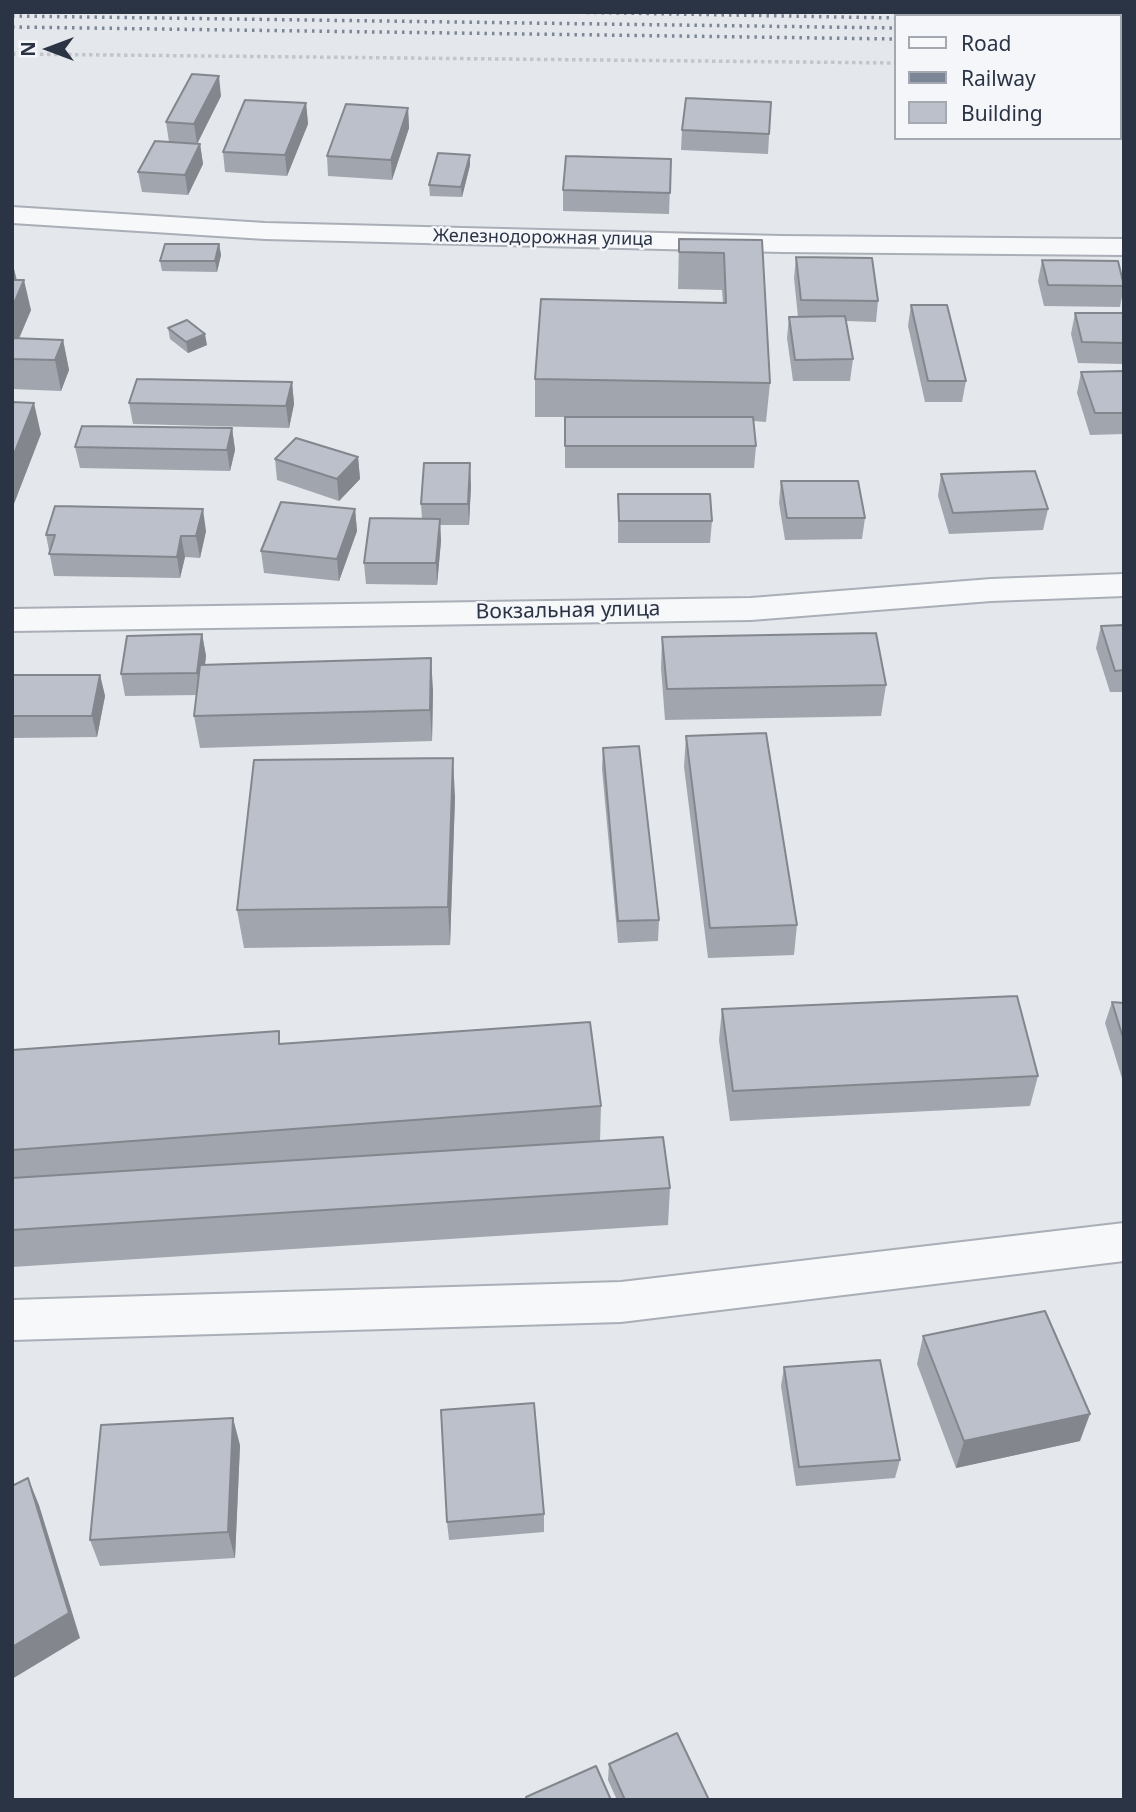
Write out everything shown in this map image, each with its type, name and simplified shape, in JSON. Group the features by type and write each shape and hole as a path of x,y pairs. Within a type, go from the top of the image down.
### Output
{"street":[{"name":"Железнодорожная улица","path":"12,215 265,231 781,244 1124,247"},
{"name":"Вокзальная улица","path":"12,620 751,609 991,590 1124,584"},
{"path":"12,1320 621,1302 1124,1242"}],"path":[{"path":"12,54 894,63"}],"building":[{"path":"192,74 219,76 194,124 166,122"},
{"path":"686,98 771,102 769,134 682,130"},
{"path":"245,100 306,103 285,155 223,152"},
{"path":"346,104 408,108 391,160 327,156"},
{"path":"155,141 200,144 185,175 138,172"},
{"path":"438,153 470,155 461,187 429,185"},
{"path":"566,156 671,159 670,193 563,190"},
{"path":"679,239 762,240 770,383 535,379 541,299 726,303 724,253 679,252"},
{"path":"165,244 219,244 215,261 160,261"},
{"path":"796,257 872,258 878,301 801,300"},
{"path":"1042,260 1118,261 1124,286 1048,285"},
{"path":"12,280 24,280 12,308"},
{"path":"911,305 947,305 966,381 928,381"},
{"path":"1075,313 1124,313 1124,343 1082,342"},
{"path":"845,316 853,359 795,360 789,317"},
{"path":"187,320 205,334 186,342 168,328"},
{"path":"12,338 63,340 55,360 12,359"},
{"path":"1124,371 1124,413 1095,413 1081,372"},
{"path":"137,379 292,382 286,406 129,403"},
{"path":"12,402 34,403 12,459"},
{"path":"565,417 753,417 756,446 565,446"},
{"path":"82,426 232,428 227,450 75,447"},
{"path":"296,438 358,457 337,479 275,459"},
{"path":"424,463 470,463 468,504 421,504"},
{"path":"1035,471 1048,509 953,513 941,474"},
{"path":"781,481 858,481 865,518 787,518"},
{"path":"618,494 710,494 712,521 619,521"},
{"path":"281,502 355,509 337,559 261,551"},
{"path":"55,506 203,509 196,536 181,536 177,557 49,554 55,535 46,535"},
{"path":"370,518 440,519 436,563 364,563"},
{"path":"1124,625 1124,670 1115,671 1101,626"},
{"path":"876,633 886,685 667,689 662,637"},
{"path":"202,634 197,673 121,674 127,636"},
{"path":"431,658 430,710 194,716 200,665"},
{"path":"12,675 100,675 92,716 12,716"},
{"path":"766,733 797,925 710,928 686,736"},
{"path":"639,746 659,920 618,921 603,748"},
{"path":"453,758 448,907 237,910 254,760"},
{"path":"1017,996 1038,1076 733,1091 722,1009"},
{"path":"1112,1002 1124,1003 1124,1041"},
{"path":"590,1022 601,1106 12,1150 12,1050 279,1031 279,1044"},
{"path":"663,1137 670,1188 12,1230 12,1178"},
{"path":"1045,1311 1090,1414 964,1441 923,1336"},
{"path":"880,1360 900,1460 799,1467 784,1367"},
{"path":"534,1403 544,1514 447,1522 441,1410"},
{"path":"233,1418 228,1532 90,1540 101,1425"},
{"path":"28,1478 69,1613 12,1647 12,1486"},
{"path":"677,1733 709,1800 625,1800 609,1764"},
{"path":"596,1766 611,1800 527,1800 526,1797"}],"railway":[{"path":"564,12 894,18"},
{"path":"12,16 894,28"},
{"path":"12,27 894,39"}]}
